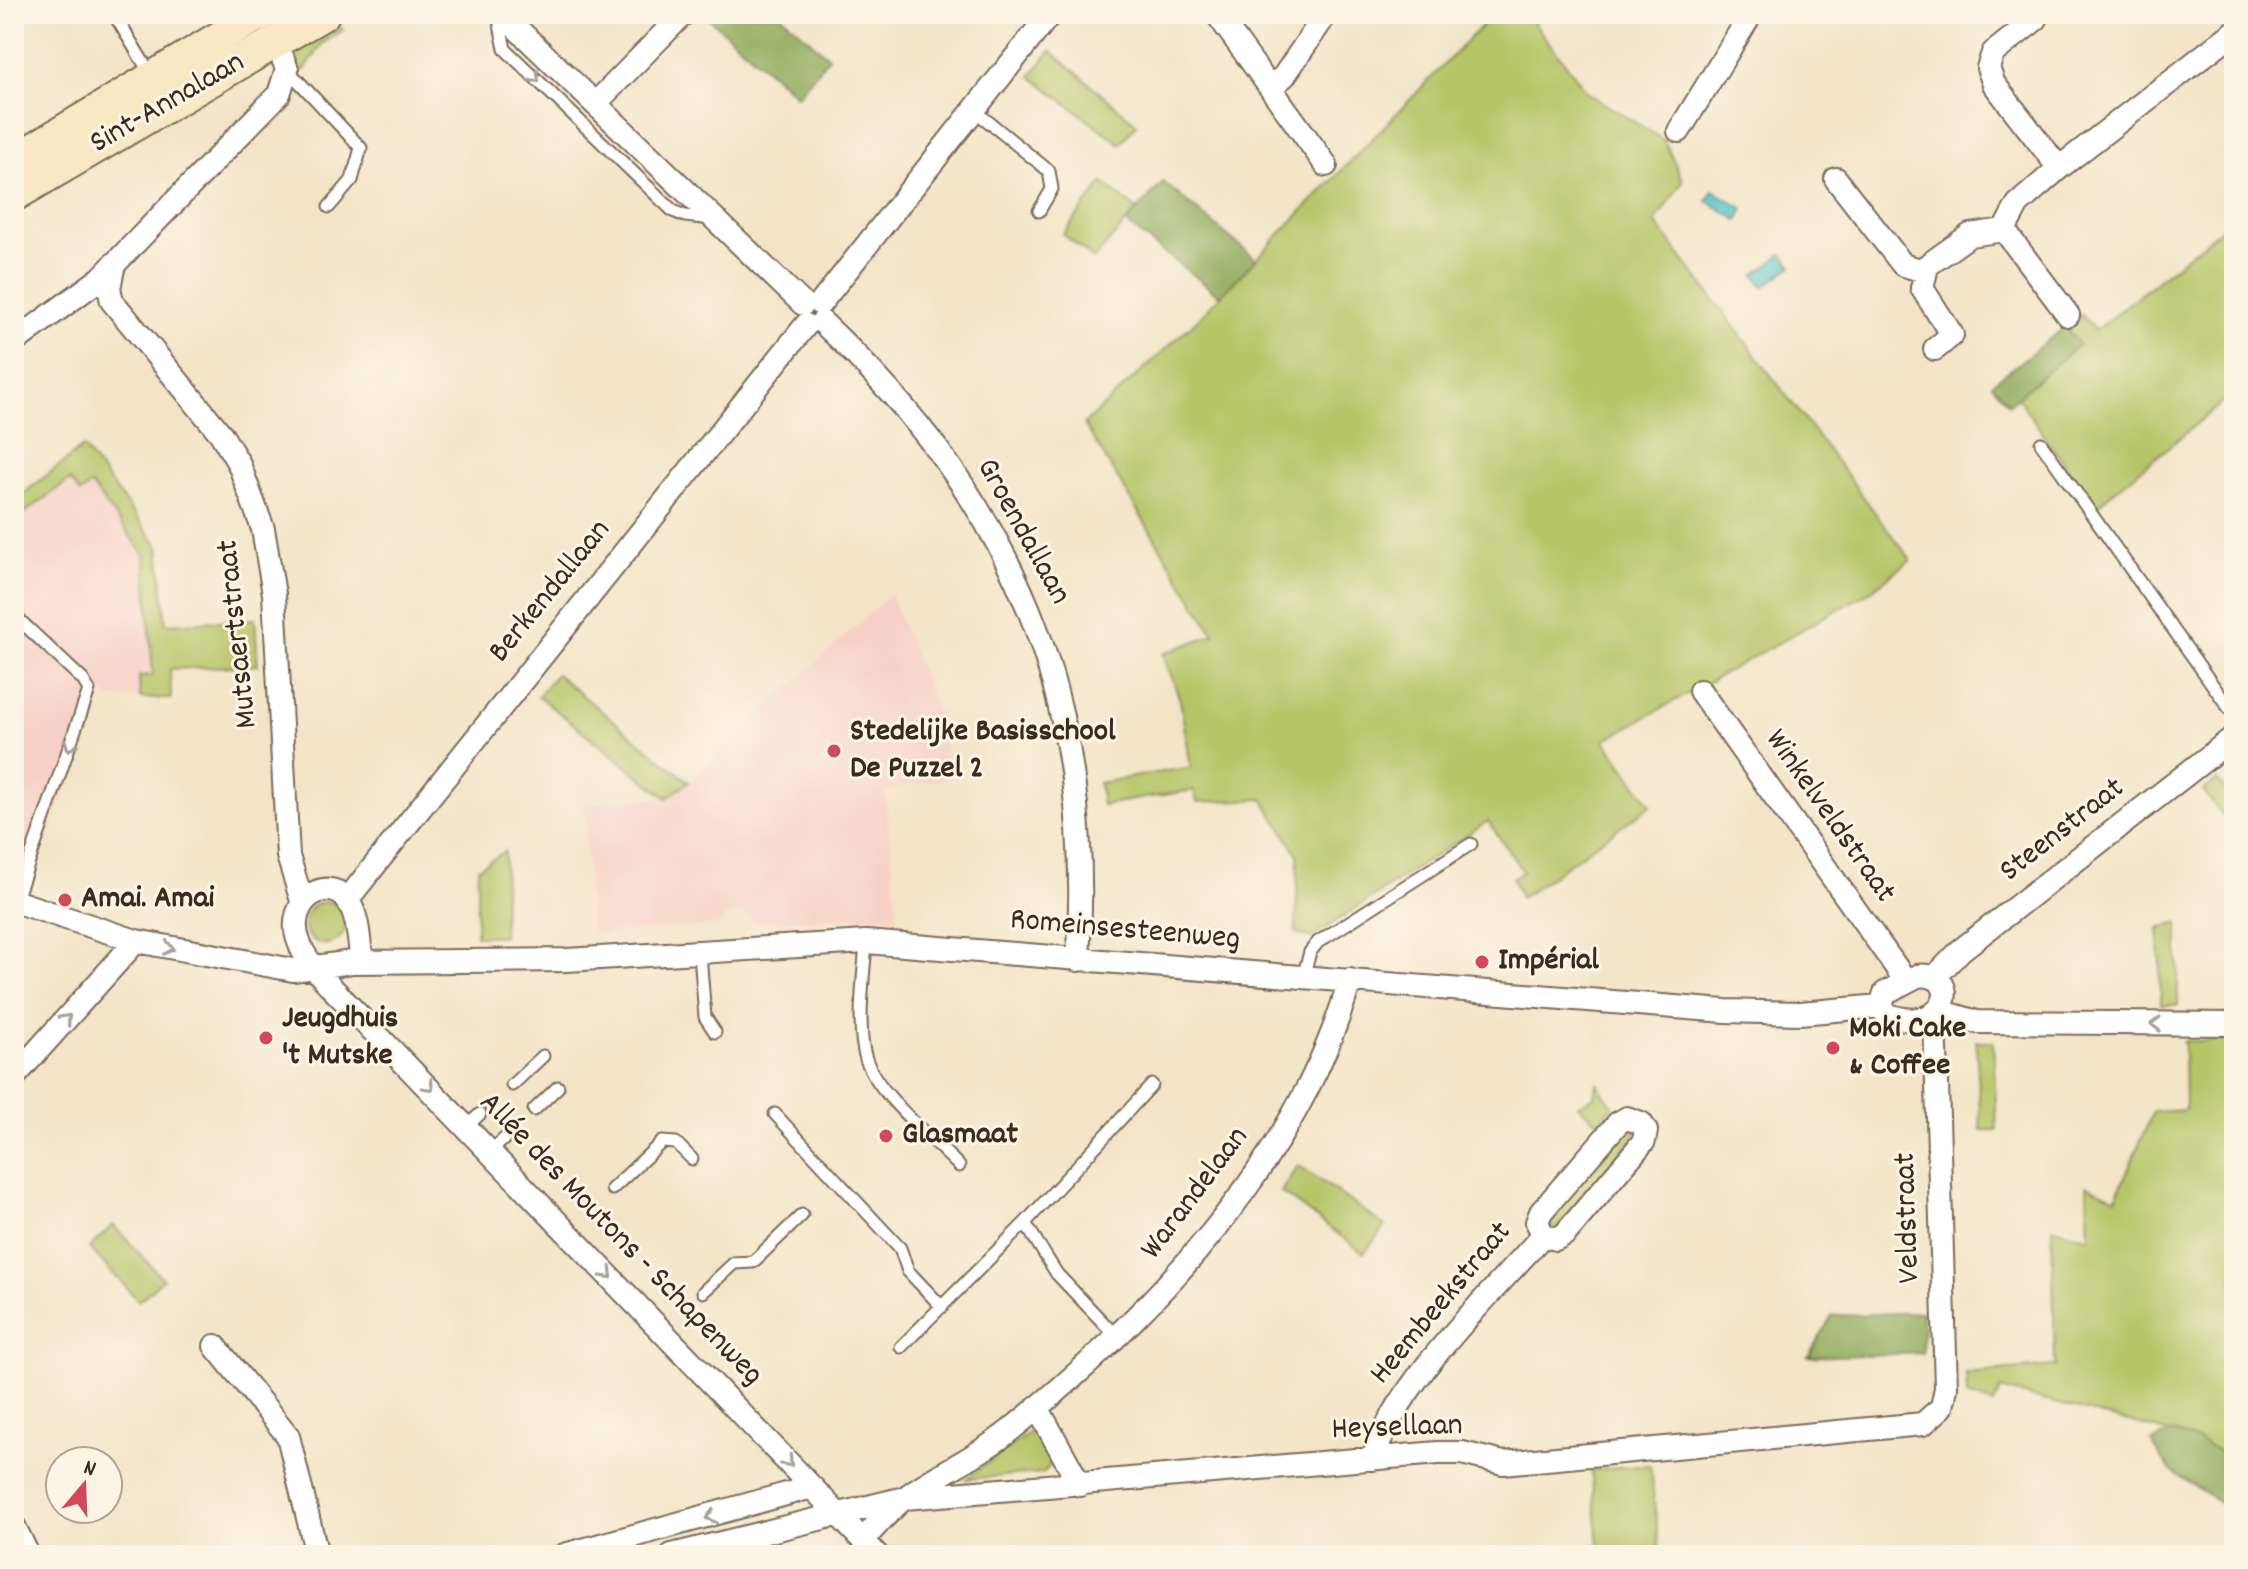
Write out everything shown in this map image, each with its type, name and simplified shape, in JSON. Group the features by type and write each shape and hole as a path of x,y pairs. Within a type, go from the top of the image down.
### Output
{"main road":[{"name":"Sint-Annalaan","path":"14,161 153,78 276,35 323,14"},
{"name":"Sint-Annalaan","path":"14,195 276,35"}],"street":[{"name":"Groendallaan","path":"500,14 898,399 926,432 984,517 1031,609 1058,694 1075,781 1081,857 1078,960"},
{"path":"598,106 683,14"},
{"name":"Berkendallaan","path":"347,900 1050,14"},
{"path":"1217,14 1272,86 1326,165"},
{"path":"1272,86 1284,76 1326,14"},
{"path":"1679,131 1751,14"},
{"path":"2036,19 1993,53 1988,68 1994,84 2059,168"},
{"path":"2004,230 2018,204 2059,168 2234,32"},
{"path":"14,342 82,294 279,94 276,35"},
{"path":"1836,179 1903,265 1915,270 1927,267 1970,235 2004,230"},
{"path":"2004,230 2068,315"},
{"name":"Mutsaertstraat","path":"114,264 109,288 112,301 221,434 239,464 263,529 274,594 288,856 302,901"},
{"path":"1927,267 1922,288 1952,335 1935,349"},
{"name":"Winkelveldstraat","path":"1700,691 1906,981"},
{"name":"Steenstraat","path":"1934,978 1961,950 2234,737"},
{"path":"316,969 305,955 294,920 302,901 321,891 339,894 347,900 355,917 362,962"},
{"name":"Romeinsesteenweg","path":"14,902 136,941 283,969 316,969 362,962 566,960 700,954 866,942 1725,1011 1800,1013 1881,1006 1891,1016 1937,1014 1977,1022 2234,1024"},
{"path":"14,1077 136,941"},
{"name":"Allée des Moutons - Schapenweg","path":"316,969 497,1145 668,1326 870,1548"},
{"path":"1881,1006 1885,993 1906,981 1917,976 1934,978 1945,992 1937,1014"},
{"name":"Warandelaan","path":"672,1555 905,1498 974,1457 1037,1407 1115,1335 1215,1232 1268,1157 1307,1086 1350,980"},
{"name":"Veldstraat","path":"1936,1415 1945,1397 1946,1380 1937,1014"},
{"name":"Heembeekstraat","path":"1627,1118 1641,1123 1646,1131 1644,1141 1565,1234 1556,1239 1543,1235 1537,1222 1541,1212 1618,1123 1627,1118"},
{"name":"Heembeekstraat","path":"1373,1459 1383,1430 1403,1395 1543,1235"},
{"path":"215,1346 285,1430 317,1555"},
{"path":"1037,1407 1080,1485"},
{"name":"Heysellaan","path":"905,1498 1452,1452 1503,1463 1913,1427 1936,1415"},
{"path":"564,1555 610,1549 812,1487"},
{"name":"Warandelaan","path":"870,1548 905,1498"},
{"path":"14,1526 28,1555"}],"lane":[{"path":"114,14 153,78"},
{"path":"500,14 505,49 673,211 685,216 715,219"},
{"path":"276,35 361,148 352,180 329,207"},
{"name":"Sint-Annalaan","path":"14,173 276,35"},
{"path":"585,126 598,106"},
{"path":"974,110 1049,171 1052,189 1039,211"},
{"path":"2041,443 2234,715"},
{"path":"14,615 83,680 89,694 14,902"},
{"path":"1303,977 1310,952 1318,942 1471,844"},
{"path":"866,942 862,1041 866,1061 879,1083 959,1166"},
{"path":"700,954 705,1017 715,1032"},
{"path":"512,1085 543,1056"},
{"path":"901,1347 1025,1223 1152,1085"},
{"path":"534,1110 558,1087"},
{"path":"775,1114 900,1248 908,1271 942,1307"},
{"path":"612,1189 662,1142 676,1143 692,1159"},
{"path":"703,1292 734,1263 753,1262 802,1215"},
{"path":"1025,1223 1057,1274 1115,1335"}],"shaded area":[{"path":"83,447 159,547 171,699 108,698 103,690 28,891 14,885 14,501"},
{"name":"Stedelijke Basisschool De Puzzel 2","path":"890,594 938,713 951,777 885,791 897,915 754,922 744,913 726,915 718,925 591,934 584,804 671,798"}],"green space":[{"path":"780,14 829,57 797,96 706,16"},
{"path":"1493,14 1527,14 1589,94 1664,140 1683,181 1655,222 1911,560 1869,592 1605,740 1651,805 1521,898 1512,878 1523,872 1488,821 1311,938 1296,933 1298,855 1263,799 1197,802 1194,790 1102,805 1099,783 1191,767 1180,700 1163,654 1214,634 1084,424 1196,321"},
{"path":"337,24 343,30 322,44 305,70 298,70 297,46"},
{"path":"1051,51 1137,124 1120,144 1031,76"},
{"path":"1163,182 1256,259 1220,296 1126,223"},
{"path":"1103,183 1137,210 1094,259 1063,234"},
{"path":"2234,218 2233,394 2095,507 2017,397 2079,344 2065,327 2081,314 2095,331"},
{"path":"2065,327 2079,344 2009,404 1992,384"},
{"path":"83,447 159,547 166,624 255,619 258,665 170,669 171,699 140,698 139,676 153,675 145,555 91,485 80,493 70,480 20,516 14,508 14,501"},
{"path":"556,674 689,782 667,798 538,696"},
{"path":"2217,780 2234,801 2234,829 2203,791"},
{"path":"505,851 503,936 476,936 478,868"},
{"path":"325,902 340,908 346,923 340,938 325,944 310,938 304,923 310,908"},
{"path":"2178,922 2178,1005 2161,1005 2159,929"},
{"path":"1976,1041 1993,1041 1997,1130 1981,1130"},
{"path":"2184,1041 2234,1041 2234,1460 2198,1440 2000,1389 1994,1404 1967,1395 1966,1374 2055,1366 2052,1227 2089,1238 2087,1185 2116,1198 2153,1112 2185,1110"},
{"path":"1597,1084 1613,1106 1598,1122 1578,1105 1595,1096"},
{"path":"1622,1128 1638,1132 1557,1228 1549,1228 1546,1216"},
{"path":"1298,1165 1385,1226 1364,1253 1281,1192"},
{"path":"113,1225 163,1279 139,1301 89,1248"},
{"path":"1922,1312 1923,1353 1808,1357 1832,1316"},
{"path":"1031,1431 1039,1431 1055,1460 1043,1473 966,1479"},
{"path":"2173,1432 2198,1440 2234,1460 2234,1512 2170,1470 2151,1442"},
{"path":"1650,1465 1660,1555 1600,1555 1591,1470"}],"water":[{"path":"1713,190 1744,209 1738,220 1707,201"},
{"path":"1782,254 1792,266 1764,287 1755,275"}],"place":[{"name":"Stedelijke Basisschool De Puzzel 2","path":"834,751"},
{"name":"Amai. Amai","path":"65,900"},
{"name":"Impérial","path":"1482,962"},
{"name":"Jeugdhuis 't Mutske","path":"266,1038"},
{"name":"Moki Cake & Coffee","path":"1833,1048"},
{"name":"Glasmaat","path":"886,1136"}]}
